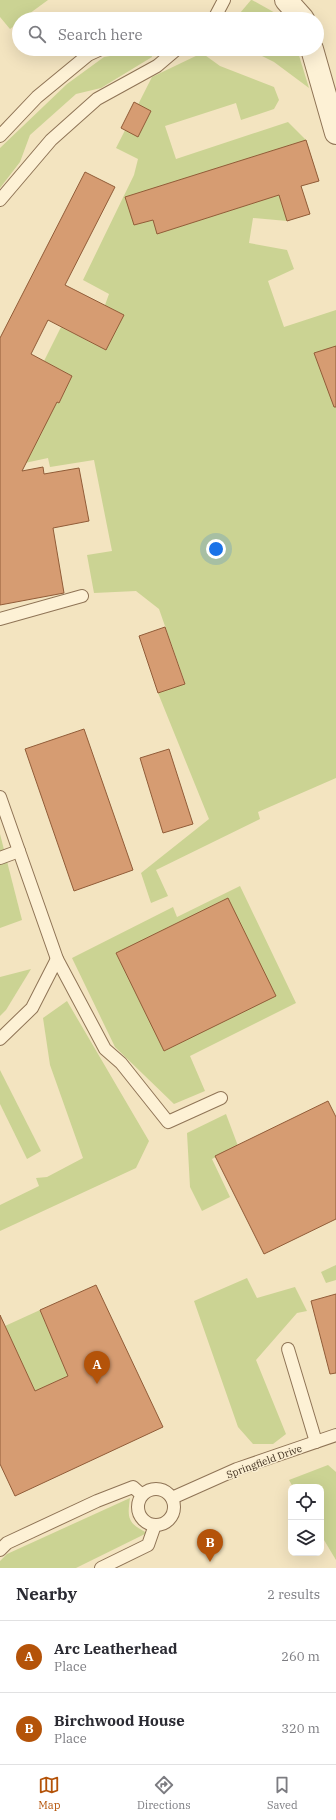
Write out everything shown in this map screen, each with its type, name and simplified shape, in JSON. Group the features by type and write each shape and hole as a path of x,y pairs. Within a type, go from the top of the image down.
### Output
{"street":[{"path":"286,0 297,12"},
{"path":"314,56 336,133"}],"lane":[{"path":"218,12 224,0"},
{"path":"0,136 33,100 87,56"},
{"path":"0,200 51,140 97,99 157,66 169,56"},
{"path":"0,619 82,596"},
{"path":"0,797 57,959 105,1049 121,1063 168,1122 221,1098"},
{"path":"0,858 19,851"},
{"path":"0,1040 32,1008 57,959"},
{"path":"288,1349 316,1442"},
{"name":"Springfield Drive","path":"172,1498 237,1469 336,1435"},
{"path":"0,1550 7,1543 104,1498 132,1487 142,1495"},
{"path":"153,1489 160,1489 167,1493 172,1498 174,1504 173,1512 170,1518 164,1523 154,1525 143,1520 139,1514 138,1502 142,1495 153,1489"},
{"path":"101,1568 148,1545 154,1525"}],"green space":[{"path":"0,0 48,0 32,12 12,12 12,27 10,29 0,17"},
{"path":"252,0 273,12 241,12"},
{"path":"196,56 206,56 220,66 274,87 279,100 274,109 241,120 236,103 165,126 176,159 288,122 306,140 319,181 301,186 310,214 287,221 253,218 249,243 287,250 294,269 268,281 284,327 336,310 336,778 258,812 260,819 156,870 168,896 151,903 141,873 209,819 158,693 185,683 159,609 136,591 94,593 87,555 112,551 94,460 50,467 48,458 20,464 28,446 33,449 43,430 39,393 59,403 72,376 44,361 61,327 106,350 105,305 109,294 83,280 134,175 138,159 116,148 152,77"},
{"path":"262,56 299,56 309,88 274,62"},
{"path":"104,57 152,57 101,88 76,94 30,135 20,162 0,188 0,148 67,84"},
{"path":"0,834 22,920 0,928"},
{"path":"240,886 296,1003 190,1056 205,1091 174,1104 115,1047 72,958 173,907 177,917"},
{"path":"31,969 6,1010 0,1016 0,977"},
{"path":"67,1001 149,1141 136,1168 0,1231 0,1205 39,1186 36,1178 47,1177 83,1158 50,1065 43,1018"},
{"path":"0,1070 41,1151 27,1159 0,1104"},
{"path":"226,1114 238,1146 212,1159 230,1197 202,1211 190,1187 187,1133"},
{"path":"336,1265 336,1280 326,1283 321,1272"},
{"path":"247,1278 257,1298 295,1287 307,1311 297,1313 256,1360 286,1434 273,1444 253,1444 238,1427 194,1301"},
{"path":"40,1310 68,1376 35,1391 5,1326"},
{"path":"328,1465 336,1472 336,1560 324,1540 324,1484 291,1484 289,1480"},
{"path":"130,1498 130,1520 147,1533 76,1568 0,1568 0,1561 7,1554"}],"building":[{"path":"134,102 151,111 138,137 121,128"},
{"path":"306,140 319,181 301,186 310,214 287,221 279,195 157,234 153,220 134,225 125,197"},
{"path":"85,172 115,187 65,285 124,315 106,350 48,320 31,354 72,376 22,471 43,467 44,474 79,468 89,521 53,528 64,593 0,605 0,338"},
{"path":"336,346 336,407 334,407 314,353"},
{"path":"165,627 185,684 158,693 139,636"},
{"path":"84,729 133,870 74,891 25,749"},
{"path":"169,749 193,824 163,833 140,758"},
{"path":"228,898 276,996 164,1051 116,953"},
{"path":"328,1101 336,1117 336,1219 264,1254 215,1156"},
{"path":"96,1285 163,1427 15,1496 0,1464 0,1315 35,1391 68,1376 40,1310"},
{"path":"336,1294 336,1373 330,1374 311,1301"}],"place":[{"name":"Arc Leatherhead","path":"97,1384"},
{"name":"Birchwood House","path":"210,1562"}]}
